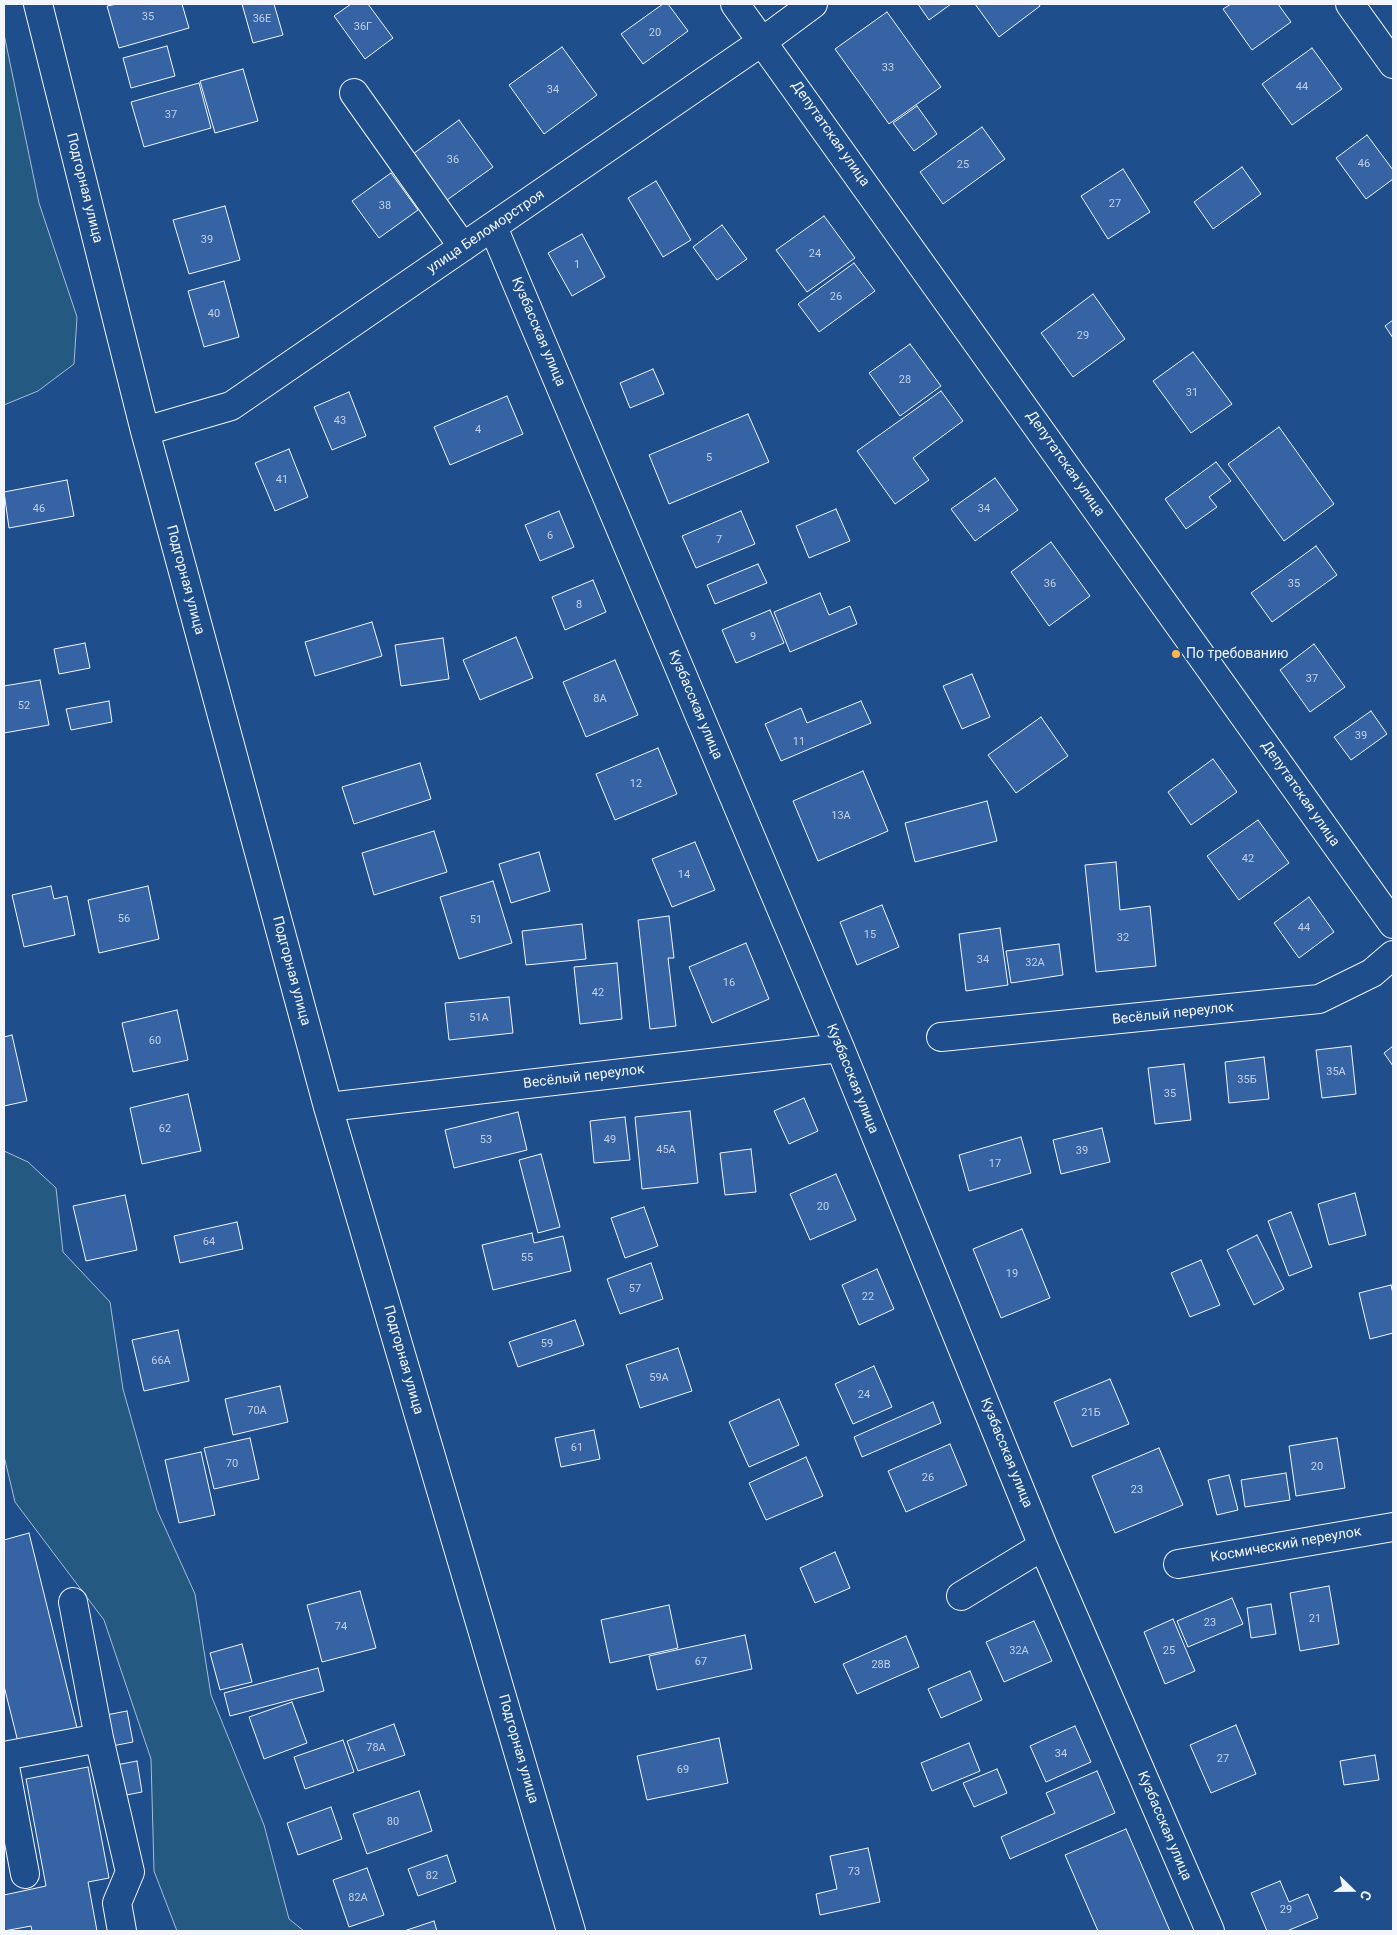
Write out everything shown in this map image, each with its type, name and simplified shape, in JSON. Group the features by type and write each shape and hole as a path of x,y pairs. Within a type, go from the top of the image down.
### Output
{"street":[{"name":"Подгорная улица","path":"38,4 145,431 328,1107 571,1931"},
{"name":"Депутатская улица","path":"735,4 1393,924"},
{"name":"улица Беломорстроя","path":"145,431 231,406 763,41 813,4"},
{"path":"1350,4 1393,64"},
{"path":"354,93 463,247"},
{"name":"Кузбасская улица","path":"493,226 840,1048 1043,1546 1210,1931"},
{"name":"Весёлый переулок","path":"941,1037 1318,999 1372,973 1393,955"},
{"name":"Весёлый переулок","path":"328,1107 840,1048"},
{"name":"Космический переулок","path":"1178,1564 1393,1527"},
{"path":"961,1596 1043,1546"},
{"path":"73,1602 99,1738 130,1872 117,1902 122,1931"},
{"path":"4,1756 99,1738"},
{"path":"4,1762 25,1874"}],"shaded area":[{"path":"4,34 39,203 77,317 74,364 38,391 4,405"},
{"path":"4,1151 28,1162 56,1188 63,1252 110,1302 123,1389 157,1510 195,1594 211,1695 264,1825 289,1919 304,1931 177,1931 154,1871 151,1759 104,1620 15,1502 4,1456"}],"building":[{"path":"117,4 182,4 189,28 119,48 107,6"},
{"path":"242,4 274,4 283,35 253,43"},
{"path":"351,4 368,4 393,38 365,59 334,16"},
{"path":"663,4 668,4 688,31 643,64 621,34"},
{"path":"918,4 951,4 929,20"},
{"path":"975,4 1039,4 1040,6 999,37"},
{"path":"1231,4 1278,4 1291,22 1252,50 1223,9"},
{"path":"887,12 941,87 889,124 835,49"},
{"path":"167,46 175,76 131,88 123,58"},
{"path":"562,47 597,95 544,134 509,85"},
{"path":"1312,48 1342,89 1292,125 1262,84"},
{"path":"243,69 258,121 215,133 200,81"},
{"path":"199,83 211,128 144,147 131,102"},
{"path":"917,106 937,134 914,151 893,123"},
{"path":"459,120 493,167 447,200 413,154"},
{"path":"982,127 1005,159 943,204 920,172"},
{"path":"1367,135 1393,170 1393,179 1366,199 1336,158"},
{"path":"1242,167 1261,194 1213,229 1194,202"},
{"path":"1123,169 1150,212 1108,239 1081,196"},
{"path":"391,173 418,210 379,238 352,201"},
{"path":"656,181 691,240 663,257 628,198"},
{"path":"225,206 240,260 189,274 173,220"},
{"path":"824,216 855,258 807,292 776,250"},
{"path":"722,225 747,259 717,280 693,247"},
{"path":"582,234 605,277 572,296 548,253"},
{"path":"854,263 875,291 819,332 798,304"},
{"path":"224,281 239,337 204,347 188,291"},
{"path":"1093,294 1125,339 1073,377 1041,333"},
{"path":"1393,320 1393,338 1385,326"},
{"path":"910,344 941,386 900,416 869,373"},
{"path":"1193,352 1232,404 1191,433 1153,381"},
{"path":"653,369 664,394 630,408 620,383"},
{"path":"941,391 963,421 913,458 929,480 895,504 857,451"},
{"path":"349,392 366,436 332,450 314,407"},
{"path":"507,396 523,434 450,465 434,427"},
{"path":"748,414 769,462 669,504 649,455"},
{"path":"1279,427 1334,504 1284,541 1228,464"},
{"path":"289,449 308,497 275,511 255,463"},
{"path":"1216,462 1231,481 1209,497 1217,507 1186,529 1165,499"},
{"path":"995,478 1018,510 975,541 951,509"},
{"path":"67,480 74,516 9,528 4,492"},
{"path":"836,509 850,541 809,558 796,526"},
{"path":"559,511 574,547 540,561 525,525"},
{"path":"741,511 755,544 696,568 682,536"},
{"path":"1051,542 1090,596 1049,626 1011,572"},
{"path":"1316,546 1337,575 1272,622 1251,593"},
{"path":"758,564 767,583 715,604 707,585"},
{"path":"593,580 606,612 565,630 552,597"},
{"path":"820,593 829,615 850,606 857,624 790,652 774,612"},
{"path":"770,610 784,643 736,663 722,630"},
{"path":"372,622 382,656 315,676 305,642"},
{"path":"516,637 533,678 480,700 463,660"},
{"path":"443,638 449,679 401,686 395,645"},
{"path":"85,643 90,668 59,674 54,649"},
{"path":"1314,644 1345,687 1310,712 1280,670"},
{"path":"615,660 638,715 586,737 563,682"},
{"path":"972,674 990,717 962,729 943,686"},
{"path":"40,680 49,725 4,733 4,686"},
{"path":"109,701 112,722 71,730 66,709"},
{"path":"861,701 871,723 781,761 765,724 801,708 807,723"},
{"path":"1371,711 1387,734 1351,760 1334,737"},
{"path":"1041,717 1068,756 1016,793 988,755"},
{"path":"658,748 677,794 615,820 596,774"},
{"path":"1213,759 1237,792 1191,825 1168,792"},
{"path":"420,763 431,799 354,824 342,787"},
{"path":"863,771 888,831 818,861 793,801"},
{"path":"987,801 997,841 915,862 905,823"},
{"path":"1258,820 1289,863 1239,900 1207,856"},
{"path":"434,831 447,872 374,895 362,853"},
{"path":"695,842 715,890 672,907 652,859"},
{"path":"539,852 550,891 511,903 499,864"},
{"path":"1116,862 1120,910 1150,906 1156,966 1096,972 1085,865"},
{"path":"493,881 512,943 459,959 440,897"},
{"path":"51,886 54,899 67,896 75,935 24,947 12,895"},
{"path":"148,886 159,939 99,953 88,900"},
{"path":"1309,897 1334,932 1299,958 1274,923"},
{"path":"882,905 899,947 857,965 840,922"},
{"path":"669,916 674,958 668,958 676,1026 650,1029 638,920"},
{"path":"582,924 586,959 526,965 522,931"},
{"path":"1000,928 1008,985 966,991 959,934"},
{"path":"746,943 769,999 712,1023 689,967"},
{"path":"1059,944 1063,975 1011,983 1006,951"},
{"path":"617,963 622,1019 580,1024 574,967"},
{"path":"509,997 513,1033 449,1040 445,1003"},
{"path":"177,1010 188,1060 133,1072 122,1023"},
{"path":"12,1035 27,1101 4,1106 4,1037"},
{"path":"1351,1046 1356,1094 1322,1098 1316,1050"},
{"path":"1393,1046 1393,1066 1384,1053"},
{"path":"1264,1057 1269,1099 1229,1103 1225,1062"},
{"path":"1184,1064 1191,1120 1155,1124 1148,1068"},
{"path":"188,1094 201,1151 142,1164 130,1108"},
{"path":"804,1098 818,1131 789,1144 774,1111"},
{"path":"690,1111 698,1183 642,1189 635,1117"},
{"path":"518,1112 527,1150 454,1168 445,1130"},
{"path":"625,1117 630,1160 594,1163 590,1121"},
{"path":"1102,1128 1110,1162 1061,1174 1053,1140"},
{"path":"1021,1137 1031,1173 969,1191 959,1155"},
{"path":"751,1149 756,1192 725,1195 720,1153"},
{"path":"541,1154 560,1227 538,1233 519,1160"},
{"path":"836,1174 856,1220 810,1240 790,1194"},
{"path":"1355,1193 1366,1235 1329,1245 1318,1204"},
{"path":"125,1195 137,1250 86,1261 73,1206"},
{"path":"644,1207 658,1246 625,1258 611,1218"},
{"path":"1291,1212 1312,1267 1289,1276 1268,1221"},
{"path":"237,1222 243,1249 180,1263 174,1236"},
{"path":"1022,1229 1050,1298 1001,1318 973,1249"},
{"path":"532,1233 534,1243 563,1236 571,1271 493,1290 482,1245"},
{"path":"1257,1235 1284,1289 1254,1305 1227,1250"},
{"path":"1201,1260 1220,1305 1190,1317 1171,1273"},
{"path":"651,1263 663,1299 620,1314 607,1279"},
{"path":"877,1269 894,1309 859,1325 842,1285"},
{"path":"1391,1285 1393,1294 1393,1333 1370,1339 1359,1293"},
{"path":"575,1320 584,1345 518,1367 509,1342"},
{"path":"178,1330 189,1381 144,1391 132,1340"},
{"path":"678,1348 692,1391 640,1408 626,1365"},
{"path":"874,1366 892,1407 853,1424 835,1384"},
{"path":"1110,1379 1129,1424 1072,1447 1054,1402"},
{"path":"280,1386 288,1422 233,1435 225,1399"},
{"path":"779,1399 799,1445 749,1467 729,1422"},
{"path":"933,1402 941,1423 862,1457 854,1437"},
{"path":"594,1430 600,1459 561,1467 555,1438"},
{"path":"250,1438 259,1479 214,1489 204,1448"},
{"path":"1337,1438 1345,1488 1296,1496 1289,1446"},
{"path":"950,1444 967,1485 906,1512 888,1471"},
{"path":"1159,1448 1183,1505 1115,1533 1092,1476"},
{"path":"201,1452 215,1515 179,1523 165,1460"},
{"path":"806,1457 823,1496 766,1520 749,1483"},
{"path":"1286,1473 1290,1500 1245,1507 1241,1480"},
{"path":"1229,1475 1238,1510 1217,1515 1208,1480"},
{"path":"29,1533 77,1728 18,1742 4,1686 4,1540"},
{"path":"835,1552 850,1588 815,1603 800,1568"},
{"path":"1329,1586 1339,1644 1300,1651 1290,1593"},
{"path":"360,1591 376,1648 322,1662 307,1605"},
{"path":"1232,1598 1243,1624 1188,1647 1177,1621"},
{"path":"1271,1604 1276,1634 1251,1638 1247,1608"},
{"path":"669,1605 678,1648 610,1663 601,1620"},
{"path":"1173,1619 1195,1671 1165,1684 1144,1632"},
{"path":"1034,1621 1052,1661 1004,1682 986,1642"},
{"path":"745,1635 752,1669 657,1690 649,1656"},
{"path":"906,1636 919,1667 857,1694 843,1664"},
{"path":"242,1644 252,1682 220,1690 210,1653"},
{"path":"318,1668 324,1691 230,1716 224,1693"},
{"path":"970,1671 982,1700 941,1718 928,1689"},
{"path":"292,1702 307,1743 264,1759 249,1717"},
{"path":"127,1711 133,1742 112,1746 106,1715"},
{"path":"394,1724 405,1755 358,1771 347,1741"},
{"path":"1236,1725 1256,1774 1211,1793 1190,1745"},
{"path":"1075,1726 1091,1762 1046,1782 1030,1746"},
{"path":"719,1738 728,1783 647,1800 637,1756"},
{"path":"343,1740 354,1772 305,1789 294,1757"},
{"path":"969,1743 980,1771 932,1791 921,1763"},
{"path":"1375,1755 1379,1780 1344,1785 1340,1761"},
{"path":"137,1761 142,1792 121,1796 116,1765"},
{"path":"88,1767 109,1878 88,1882 97,1931 32,1931 31,1926 4,1931 4,1895 46,1886 26,1779"},
{"path":"997,1769 1007,1793 974,1807 963,1783"},
{"path":"1097,1771 1115,1813 1010,1859 1001,1837 1055,1813 1046,1793"},
{"path":"419,1791 432,1831 367,1854 353,1814"},
{"path":"331,1807 342,1839 298,1855 287,1823"},
{"path":"1126,1829 1170,1931 1098,1931 1065,1855"},
{"path":"868,1848 880,1902 820,1915 816,1894 837,1889 830,1856"},
{"path":"447,1855 456,1882 418,1896 408,1869"},
{"path":"367,1868 384,1915 349,1927 333,1880"},
{"path":"1280,1881 1289,1902 1308,1894 1318,1918 1287,1931 1267,1931 1251,1893"},
{"path":"434,1921 437,1931 404,1931"}],"place":[{"name":"По требованию","path":"1176,654"}]}
